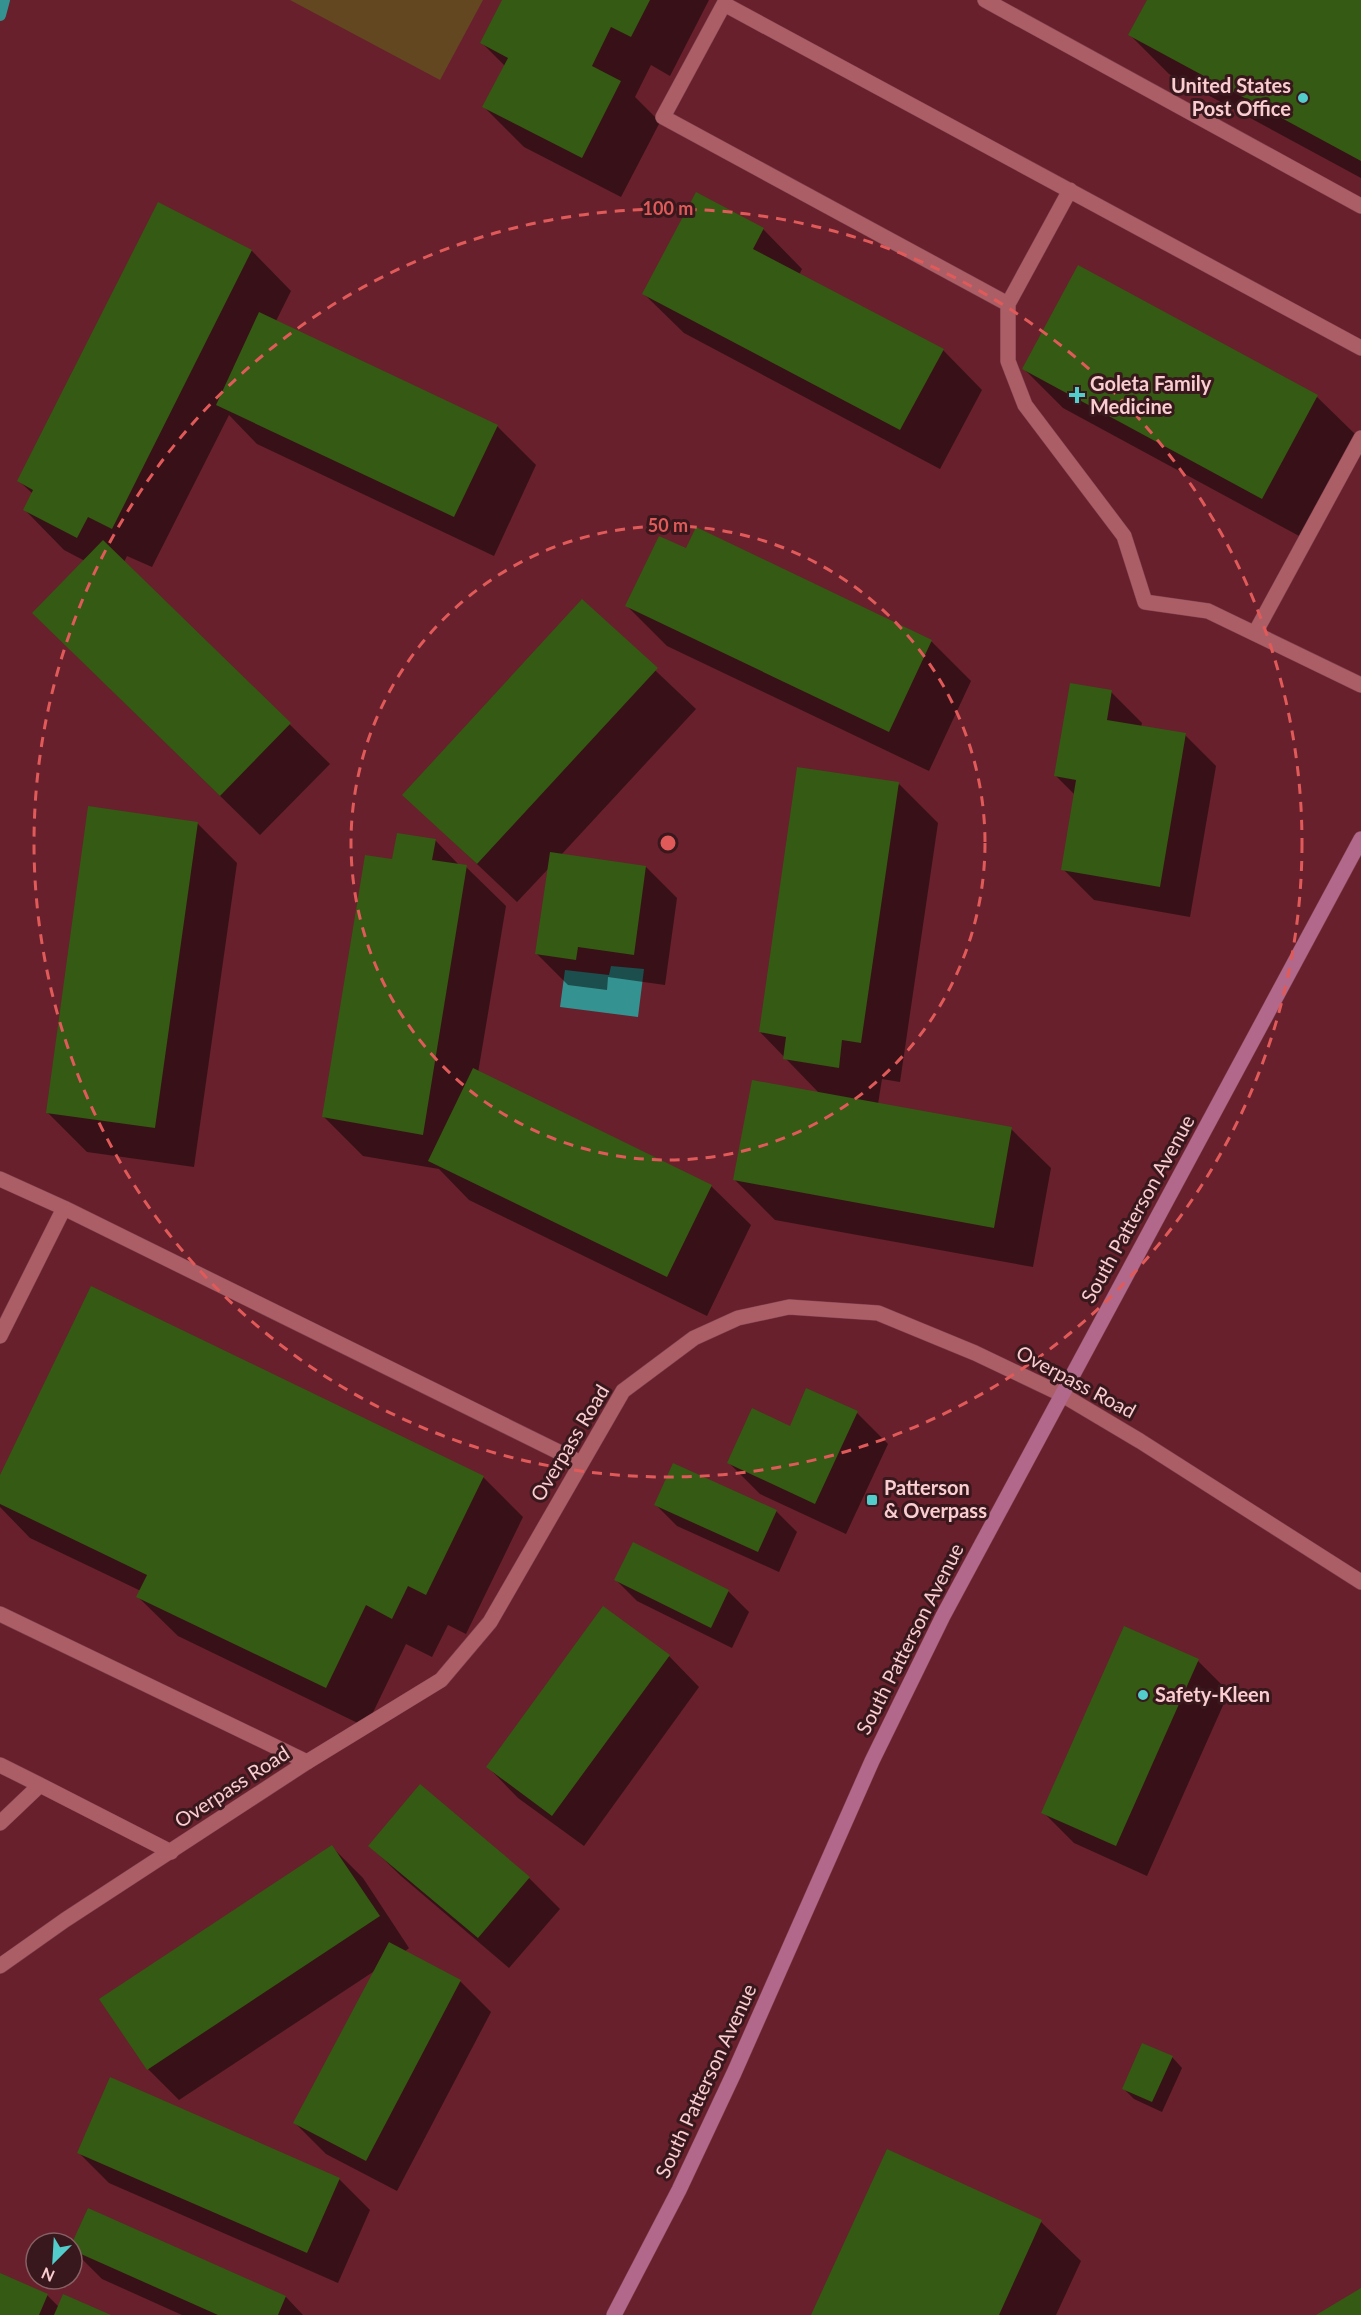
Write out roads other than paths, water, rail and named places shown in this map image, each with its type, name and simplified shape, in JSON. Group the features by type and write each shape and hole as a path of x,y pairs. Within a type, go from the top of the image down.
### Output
{"main road":[{"name":"South Patterson Avenue","path":"614,2315 679,2190 734,2073 872,1761 918,1667 1061,1394 1361,839"}],"street":[{"path":"985,0 1361,206"},
{"path":"1008,304 663,117 724,4 1361,348"},
{"path":"1070,190 1008,304 1008,361 1025,405 1124,536 1145,602 1208,611 1361,685"},
{"path":"1255,633 1361,438"},
{"path":"0,1179 64,1208 581,1463"},
{"path":"0,1336 64,1208"},
{"name":"Overpass Road","path":"0,1965 307,1762 441,1680 490,1622 623,1391 694,1338 738,1318 789,1307 878,1313 975,1353 1061,1394 1140,1441 1361,1582"},
{"path":"0,1614 307,1762"},
{"path":"0,1765 171,1852"},
{"path":"0,1823 40,1785"}],"water":[{"path":"611,966 644,969 638,1017 560,1007 565,970 609,975"}],"waterway":[{"path":"0,15 4,0"}],"place":[{"name":"United States Post Office","path":"1303,98"},
{"name":"Goleta Family Medicine","path":"1077,395"},
{"name":"Patterson & Overpass","path":"872,1500"},
{"name":"Safety-Kleen","path":"1143,1695"}]}
